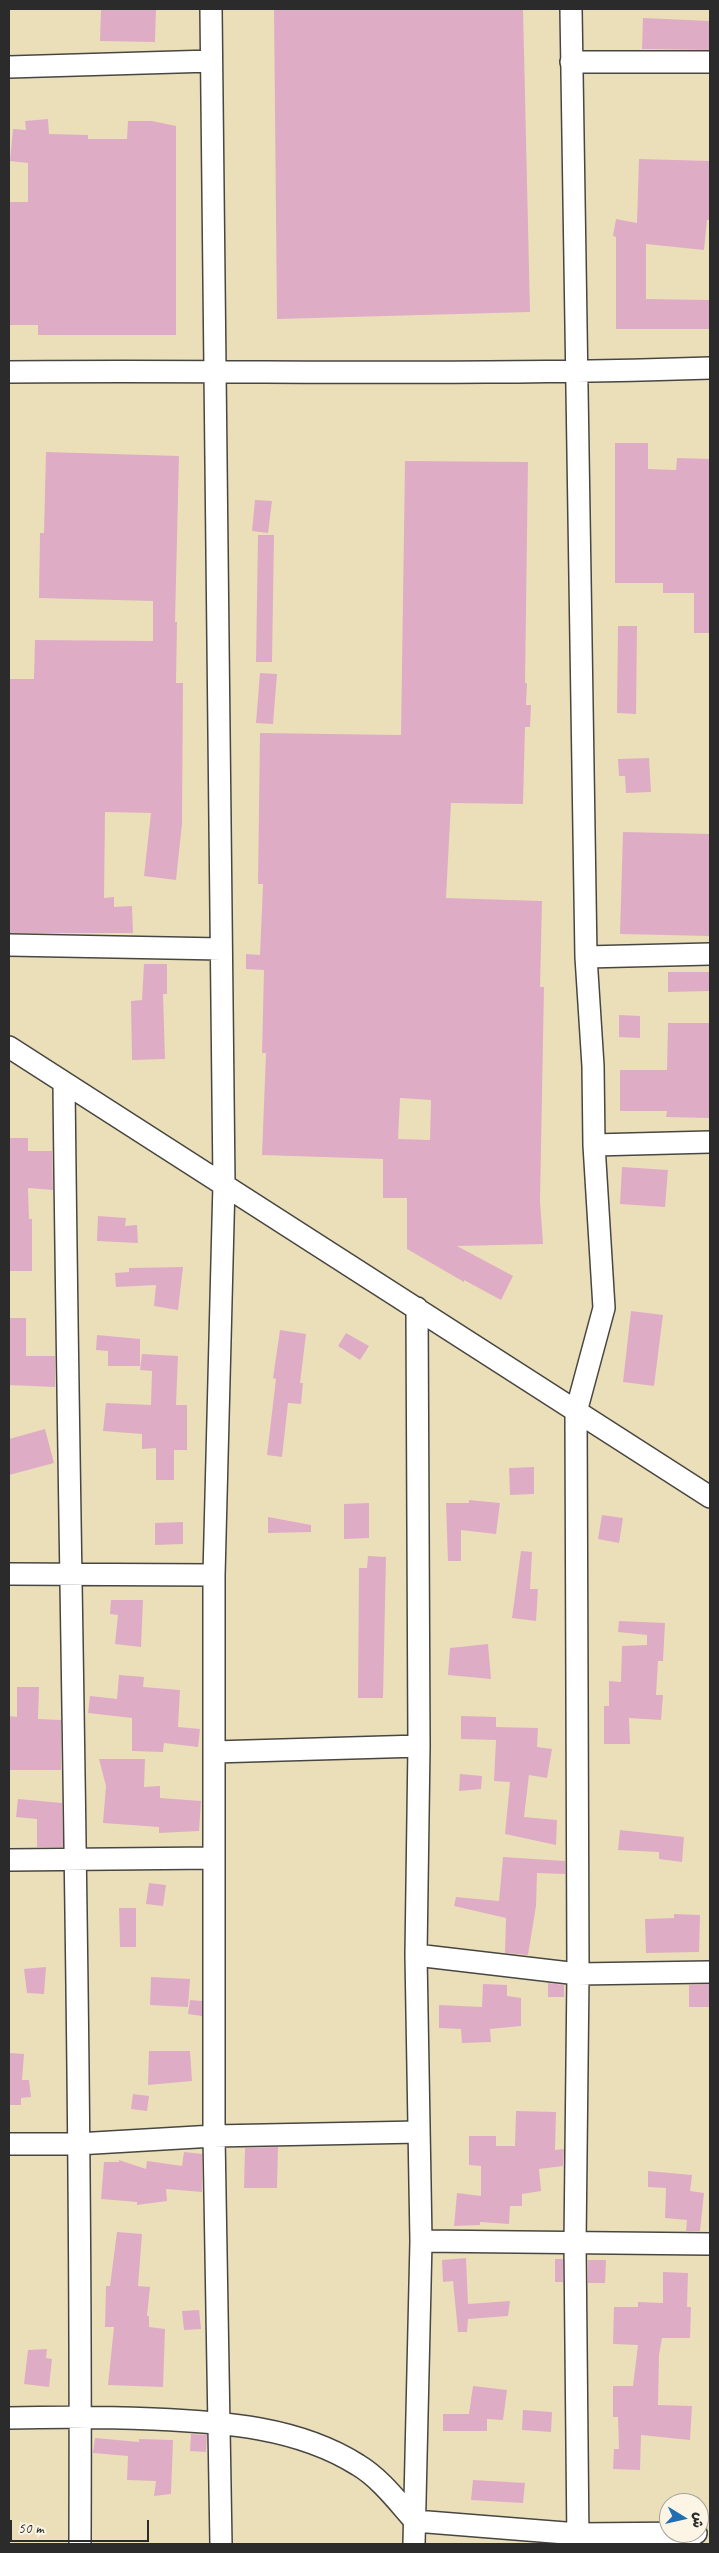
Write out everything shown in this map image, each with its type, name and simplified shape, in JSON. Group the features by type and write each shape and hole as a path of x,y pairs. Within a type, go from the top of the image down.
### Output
{"street":[{"path":"211,9 224,1183 214,1575 214,2136 221,2544"},
{"path":"571,9 586,957 593,1066 594,1145 604,1308 576,1412 578,1974 575,2244 578,2539"},
{"path":"9,67 211,61"},
{"path":"571,62 710,62"},
{"path":"9,372 215,370 578,372 710,368"},
{"path":"9,945 221,949"},
{"path":"586,957 710,954"},
{"path":"9,1047 224,1183 576,1412 710,1496"},
{"path":"64,1082 69,1574 76,1860 80,2544"},
{"path":"594,1145 710,1142"},
{"path":"414,2544 421,2241 416,1955 419,1746 417,1308"},
{"path":"9,1574 214,1575"},
{"path":"214,1752 419,1746"},
{"path":"9,1860 214,1858"},
{"path":"416,1955 578,1974 710,1972"},
{"path":"9,2144 77,2144 214,2136 419,2132"},
{"path":"421,2241 710,2244"},
{"path":"9,2418 80,2416 220,2422 320,2444 360,2465 391,2494 415,2521 578,2539 659,2535"}],"building":[{"path":"101,9 156,9 155,42 100,41"},
{"path":"274,9 523,9 530,312 277,319"},
{"path":"643,18 710,21 710,50 642,49"},
{"path":"48,119 49,134 88,135 88,139 127,139 128,121 152,121 176,126 176,335 38,335 38,325 9,325 9,202 28,202 28,163 10,161 13,129 26,130 25,121"},
{"path":"639,159 710,161 710,220 707,220 704,250 646,244 646,299 710,300 710,329 616,329 616,237 613,236 616,219 637,223"},
{"path":"615,443 648,443 648,469 676,470 677,458 710,459 710,633 694,633 694,593 663,593 663,583 615,583"},
{"path":"46,452 179,456 175,622 177,622 176,683 183,683 182,824 176,880 144,876 151,813 105,812 104,898 114,897 114,907 132,906 133,933 9,933 9,679 34,679 35,640 153,641 153,601 39,598 40,533 44,533"},
{"path":"405,461 528,462 525,683 527,683 526,705 531,705 530,727 525,727 523,804 451,803 446,898 542,901 540,987 544,987 540,1201 543,1244 457,1246 513,1276 501,1300 464,1280 464,1282 407,1249 407,1198 383,1198 383,1159 262,1155 266,1053 262,1053 264,970 246,969 246,954 260,955 263,884 258,884 260,733 401,735","holes":["400,1098 431,1100 430,1140 398,1139"]},
{"path":"255,500 272,501 268,533 252,531"},
{"path":"258,535 274,535 272,662 256,662"},
{"path":"618,626 637,626 636,714 617,713"},
{"path":"260,673 277,674 273,724 256,723"},
{"path":"649,758 651,792 626,793 625,776 619,776 618,759"},
{"path":"623,832 710,834 710,936 620,934"},
{"path":"144,964 167,964 167,994 163,994 165,1059 132,1060 131,1001 142,1000"},
{"path":"668,972 710,972 710,991 668,992"},
{"path":"619,1015 640,1016 640,1038 619,1037"},
{"path":"668,1023 710,1023 710,1118 666,1117 667,1111 620,1111 620,1070 667,1070"},
{"path":"9,1138 28,1138 28,1151 52,1151 53,1190 28,1188 29,1219 32,1219 32,1271 9,1271"},
{"path":"622,1167 668,1170 665,1207 620,1204"},
{"path":"98,1216 126,1218 125,1226 137,1225 138,1243 97,1241"},
{"path":"183,1267 178,1310 154,1306 156,1285 116,1287 115,1273 129,1272 129,1268"},
{"path":"631,1311 663,1315 654,1386 623,1382"},
{"path":"9,1318 26,1318 26,1356 55,1356 55,1387 9,1385"},
{"path":"280,1330 306,1334 300,1383 303,1383 301,1404 288,1403 282,1457 267,1455 276,1379 273,1378"},
{"path":"346,1333 369,1346 360,1360 338,1346"},
{"path":"97,1335 140,1339 140,1366 108,1366 108,1351 96,1350"},
{"path":"142,1354 178,1356 176,1405 187,1405 187,1450 174,1450 174,1480 156,1480 156,1448 142,1449 142,1434 103,1431 106,1403 151,1405 152,1371 140,1370"},
{"path":"45,1429 54,1463 9,1475 9,1439"},
{"path":"534,1467 534,1494 510,1495 509,1468"},
{"path":"469,1500 500,1503 496,1534 461,1530 461,1561 448,1561 446,1503 469,1503"},
{"path":"369,1503 369,1538 344,1539 344,1504"},
{"path":"602,1515 623,1518 619,1543 598,1539"},
{"path":"268,1517 311,1525 311,1532 268,1533"},
{"path":"183,1522 183,1544 155,1545 155,1523"},
{"path":"521,1551 532,1552 530,1589 538,1589 536,1621 512,1618"},
{"path":"368,1556 386,1557 383,1698 358,1698 359,1568 367,1568"},
{"path":"111,1600 143,1600 141,1647 115,1644 118,1615 110,1614"},
{"path":"619,1621 665,1623 663,1661 658,1661 656,1695 663,1695 661,1720 629,1718 630,1744 604,1744 604,1706 609,1706 609,1681 621,1682 622,1646 647,1645 647,1635 618,1632"},
{"path":"488,1644 491,1679 448,1675 450,1648"},
{"path":"119,1675 144,1677 143,1687 180,1690 178,1727 200,1729 198,1747 164,1743 163,1752 132,1751 132,1718 88,1713 90,1696 117,1699"},
{"path":"17,1687 39,1687 38,1719 61,1720 61,1770 9,1770 9,1716 17,1717"},
{"path":"461,1716 496,1717 496,1727 538,1728 537,1747 552,1749 547,1778 529,1775 524,1817 557,1820 556,1845 505,1834 510,1782 494,1781 496,1740 461,1739"},
{"path":"99,1759 145,1759 144,1787 160,1786 160,1798 201,1801 199,1831 159,1833 159,1827 103,1823 106,1786"},
{"path":"460,1774 482,1776 481,1789 459,1791"},
{"path":"18,1799 62,1803 63,1847 37,1847 37,1819 16,1817"},
{"path":"620,1830 684,1837 682,1862 659,1859 659,1852 618,1850"},
{"path":"503,1857 565,1861 565,1874 537,1873 536,1906 528,1955 505,1953 506,1918 454,1906 456,1897 499,1901"},
{"path":"149,1883 166,1885 163,1906 146,1904"},
{"path":"119,1908 136,1908 136,1947 120,1947"},
{"path":"674,1914 700,1915 699,1952 646,1953 645,1919 674,1918"},
{"path":"46,1967 44,1994 27,1993 24,1969"},
{"path":"151,1977 190,1979 188,2007 150,2005"},
{"path":"548,1983 564,1985 564,1997 548,1997"},
{"path":"483,1984 507,1985 507,1996 521,1998 521,2026 490,2029 491,2042 462,2043 461,2029 439,2028 439,2005 482,2007"},
{"path":"710,1984 710,2007 689,2007 689,1985"},
{"path":"190,2000 202,2001 202,2016 188,2014"},
{"path":"149,2051 190,2051 192,2081 148,2085"},
{"path":"9,2053 24,2054 22,2080 29,2080 31,2097 21,2098 21,2105 9,2105"},
{"path":"133,2094 149,2096 147,2111 131,2109"},
{"path":"516,2111 556,2112 555,2150 564,2149 563,2166 539,2169 541,2191 522,2194 522,2206 510,2206 509,2224 480,2222 480,2225 454,2226 457,2193 481,2196 481,2166 469,2165 469,2136 496,2136 496,2146 515,2146"},
{"path":"278,2147 277,2188 244,2188 245,2148"},
{"path":"184,2152 202,2154 202,2192 166,2189 167,2201 137,2205 137,2202 101,2199 104,2162 119,2162 119,2160 146,2169 147,2161 182,2166"},
{"path":"648,2171 692,2175 690,2191 704,2193 700,2231 686,2231 687,2220 665,2218 666,2188 648,2187"},
{"path":"117,2232 142,2234 138,2286 150,2287 147,2316 149,2316 149,2327 165,2329 163,2387 108,2385 114,2327 105,2327 106,2286 110,2286"},
{"path":"466,2258 468,2304 510,2301 508,2316 468,2319 467,2332 458,2332 453,2281 443,2282 442,2260"},
{"path":"555,2259 563,2259 563,2282 555,2282"},
{"path":"588,2260 606,2260 605,2283 588,2283"},
{"path":"663,2272 688,2273 687,2307 691,2307 690,2338 662,2338 659,2355 658,2405 692,2406 690,2440 641,2435 640,2470 613,2469 614,2449 619,2449 618,2417 613,2417 613,2386 633,2386 638,2345 613,2344 614,2307 638,2307 638,2302 663,2303"},
{"path":"199,2310 201,2329 184,2330 182,2311"},
{"path":"47,2349 46,2358 52,2359 49,2387 24,2384 28,2350"},
{"path":"473,2386 507,2390 503,2420 487,2419 487,2431 443,2431 443,2414 469,2414"},
{"path":"523,2410 552,2412 551,2432 522,2430"},
{"path":"191,2434 207,2435 206,2452 190,2451"},
{"path":"95,2438 139,2442 139,2439 173,2440 171,2494 154,2496 156,2481 127,2480 128,2456 93,2453"},
{"path":"473,2480 525,2483 523,2503 471,2500"}]}
